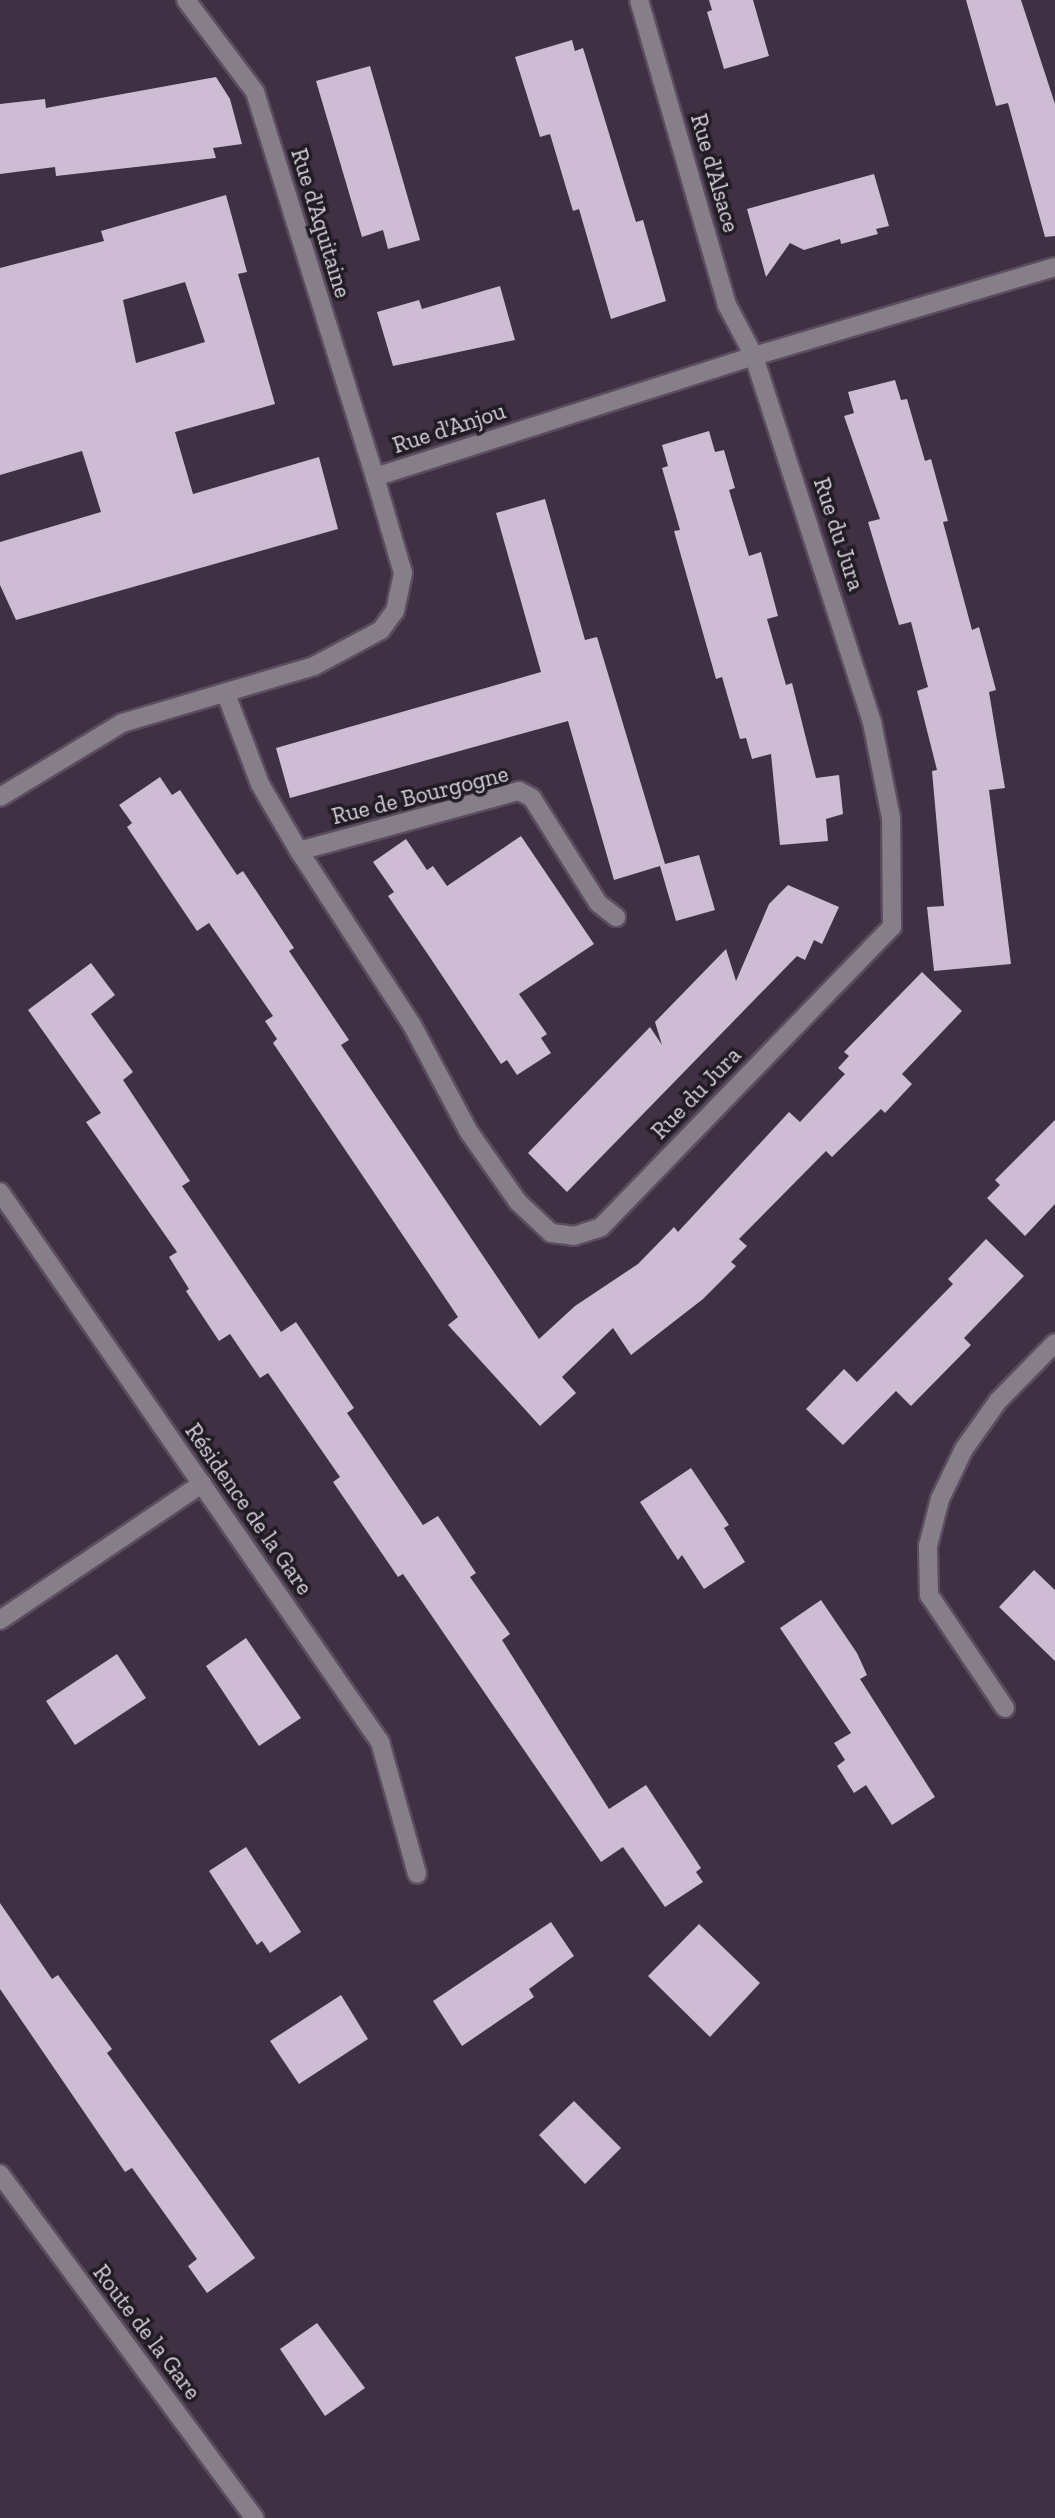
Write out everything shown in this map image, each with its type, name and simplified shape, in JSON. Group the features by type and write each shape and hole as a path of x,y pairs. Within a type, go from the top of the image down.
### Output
{"street":[{"name":"Rue d'Aquitaine","path":"186,0 254,92 375,477"},
{"name":"Rue d'Alsace","path":"639,0 727,305 754,356"},
{"name":"Rue d'Anjou","path":"0,797 122,723 226,694 337,657 381,630 396,611 403,573 375,477 754,356 1055,267"},
{"name":"Rue du Jura","path":"226,694 260,784 299,850 412,1025 469,1132 518,1202 551,1233 574,1236 601,1227 892,927 891,818 872,722 754,356"},
{"name":"Rue de Bourgogne","path":"299,850 519,791 532,797 598,903 616,917"},
{"name":"Résidence de la Gare","path":"0,1192 380,1742 417,1874"},
{"path":"1005,1708 929,1595 928,1546 940,1499 964,1450 998,1401 1055,1343"},
{"path":"0,1619 202,1484"},
{"name":"Route de la Gare","path":"0,2174 255,2518"}],"building":[{"path":"709,0 753,0 769,56 724,69 707,12 712,10"},
{"path":"966,0 1021,0 1055,104 1055,236 1045,237 1008,103 996,106"},
{"path":"572,40 575,51 583,48 636,222 643,220 666,301 611,319 579,209 573,211 550,134 540,137 515,57"},
{"path":"370,66 420,240 388,249 383,230 362,237 316,81"},
{"path":"216,77 230,99 242,144 213,148 216,158 56,176 55,167 0,174 0,104 45,99 46,108"},
{"path":"874,174 889,226 876,229 878,234 841,244 840,239 804,250 790,243 766,277 747,209"},
{"path":"226,195 247,272 238,274 275,404 175,432 193,494 319,457 338,529 16,620 0,585 0,542 101,512 82,451 0,475 0,268 104,241 101,231","holes":["185,282 205,342 136,363 123,300"]},
{"path":"500,286 515,340 393,366 377,312 419,300 422,309"},
{"path":"895,380 901,400 907,399 925,461 931,459 948,521 943,522 972,630 979,627 996,690 989,692 1005,788 989,790 1011,964 934,971 927,907 944,906 932,771 937,770 917,691 928,687 911,622 899,625 868,522 880,519 844,416 854,413 848,392"},
{"path":"709,431 715,452 724,450 735,488 729,490 749,556 761,552 778,616 767,619 786,685 792,683 816,778 839,775 843,814 826,819 828,841 780,845 771,754 752,759 746,738 740,739 722,677 716,679 674,531 680,530 662,468 668,466 662,445"},
{"path":"545,499 585,640 597,637 665,864 699,855 715,910 676,921 660,866 614,880 568,721 290,798 276,748 541,672 496,513"},
{"path":"160,777 172,795 180,790 237,875 243,871 294,948 289,951 349,1040 341,1045 539,1339 575,1306 638,1264 674,1227 678,1232 789,1112 800,1122 845,1074 838,1068 849,1056 844,1052 922,972 962,1011 902,1074 912,1084 885,1113 881,1109 832,1157 826,1151 739,1239 747,1246 731,1262 736,1266 703,1299 631,1355 613,1328 562,1377 576,1393 540,1426 448,1325 458,1317 273,1043 277,1039 265,1021 273,1016 209,923 197,931 127,827 132,823 119,805"},
{"path":"521,836 594,944 519,994 547,1034 541,1038 551,1053 517,1075 507,1060 501,1064 388,896 394,892 373,862 406,839 427,870 433,866 447,886"},
{"path":"788,885 839,907 822,944 814,940 805,960 797,956 567,1192 528,1153 650,1027 662,1045 655,1022 726,949 736,981 769,904"},
{"path":"91,963 115,995 91,1014 133,1072 123,1080 190,1181 182,1186 281,1332 296,1322 354,1408 347,1413 423,1525 438,1516 476,1573 470,1577 510,1634 502,1640 609,1809 646,1785 701,1868 696,1872 703,1882 665,1907 623,1847 601,1862 403,1574 398,1577 333,1482 340,1477 268,1373 260,1378 230,1334 219,1341 186,1291 189,1289 169,1257 177,1252 86,1122 101,1113 28,1010"},
{"path":"1055,1120 1055,1204 1025,1236 987,1198 1000,1185 995,1180"},
{"path":"986,1239 1024,1276 964,1338 971,1345 911,1406 896,1391 843,1445 806,1409 844,1369 857,1382 953,1284 948,1279"},
{"path":"691,1468 729,1525 724,1528 745,1562 704,1589 682,1555 678,1560 640,1502"},
{"path":"1034,1570 1055,1590 1055,1661 999,1607"},
{"path":"821,1600 857,1653 867,1675 860,1679 935,1797 892,1825 866,1785 854,1793 837,1766 845,1760 834,1743 851,1733 780,1628"},
{"path":"246,1638 301,1718 259,1746 206,1666"},
{"path":"117,1654 146,1698 75,1745 46,1701"},
{"path":"246,1847 301,1932 270,1953 262,1941 257,1945 209,1871"},
{"path":"0,1903 52,1979 58,1975 112,2049 107,2053 255,2258 207,2293 188,2266 197,2259 132,2168 125,2172 0,1989"},
{"path":"551,1922 574,1956 529,1989 534,1997 462,2046 433,2001"},
{"path":"699,1924 760,1983 710,2037 648,1976"},
{"path":"341,1995 368,2039 299,2084 270,2041"},
{"path":"574,2101 621,2148 585,2184 539,2135"},
{"path":"317,2323 365,2388 325,2416 280,2349"}]}
